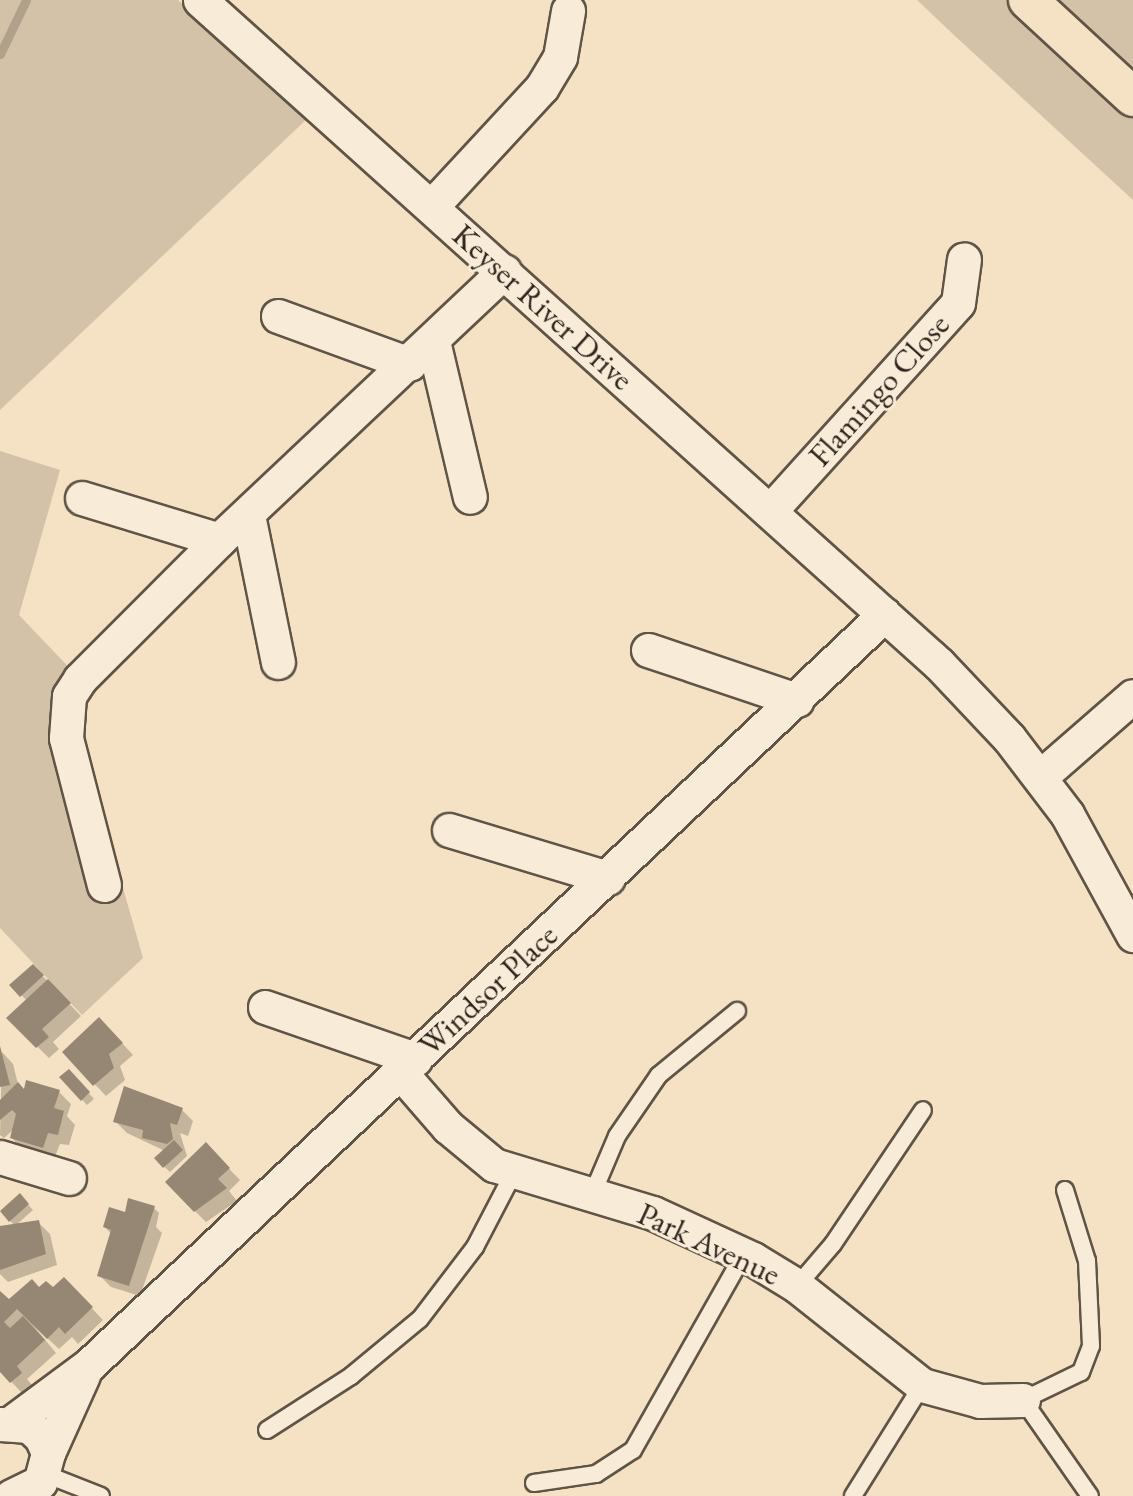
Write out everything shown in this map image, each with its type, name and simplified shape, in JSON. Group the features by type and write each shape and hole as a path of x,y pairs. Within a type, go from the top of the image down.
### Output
{"highway":[{"path":"1028,0 1133,97"}],"street":[{"name":"Keyser River Drive","path":"200,0 770,511 967,693 1040,777 1085,844 1133,935"},
{"path":"431,207 542,87 560,57 568,11"},
{"name":"Flamingo Close","path":"770,511 958,303 964,259"},
{"path":"104,885 66,737 69,696 80,679 219,540 410,364 504,271"},
{"path":"278,316 410,364"},
{"path":"433,341 470,497"},
{"path":"82,498 219,540"},
{"path":"248,515 278,662"},
{"name":"Windsor Place","path":"6,1423 90,1364 797,700 884,615"},
{"path":"648,650 797,700"},
{"path":"1040,777 1133,696"},
{"path":"449,830 608,878"},
{"path":"265,1007 408,1066"},
{"name":"Park Avenue","path":"408,1066 474,1153 513,1174 653,1213 744,1254 797,1286 922,1385 980,1401 1023,1400"},
{"path":"0,1157 69,1178"},
{"name":"Windsor Place","path":"25,1486 90,1364"},
{"path":"6,1423 29,1426 41,1437 25,1486"}],"lane":[{"path":"592,1195 617,1136 659,1075 737,1011"},
{"path":"797,1286 833,1244 923,1110"},
{"path":"267,1430 351,1376 420,1319 475,1247 513,1174"},
{"path":"1065,1190 1087,1261 1091,1346 1081,1372 1023,1400 1090,1496"},
{"path":"534,1483 596,1474 633,1451 744,1254"},
{"path":"853,1496 922,1385"},
{"path":"25,1486 101,1496"}],"shaded area":[{"path":"0,0 178,0 309,117 0,410"},
{"path":"917,0 1133,0 1133,200 955,36"},
{"path":"0,451 60,470 19,615 80,679 69,696 105,885 121,881 143,958 82,1015 0,928"}],"building":[{"path":"33,964 44,975 20,997 9,985"},
{"path":"48,979 71,1003 42,1029 49,1037 36,1048 6,1018"},
{"path":"99,1017 123,1043 109,1054 114,1068 93,1086 62,1052"},
{"path":"0,1046 10,1085 0,1087"},
{"path":"69,1069 90,1092 81,1101 59,1077"},
{"path":"26,1080 60,1090 54,1108 64,1111 58,1135 48,1133 43,1148 10,1138 16,1114 12,1110 0,1120 0,1100 18,1082 24,1089"},
{"path":"124,1086 183,1108 177,1125 170,1123 173,1139 167,1144 142,1138 143,1130 113,1122"},
{"path":"174,1140 183,1150 163,1168 154,1158"},
{"path":"206,1142 230,1168 218,1179 227,1188 194,1212 165,1182"},
{"path":"20,1193 29,1204 9,1222 0,1211"},
{"path":"128,1198 155,1206 129,1286 97,1276 111,1230 103,1227 109,1207 125,1212"},
{"path":"39,1220 46,1254 0,1270 0,1226"},
{"path":"64,1277 93,1307 65,1334 59,1327 47,1339 17,1309 4,1322 10,1328 23,1316 45,1340 17,1366 22,1373 10,1383 0,1372 0,1291 9,1299 32,1279 39,1287 46,1281 53,1287"}],"waterway":[{"path":"0,54 26,0"}]}
